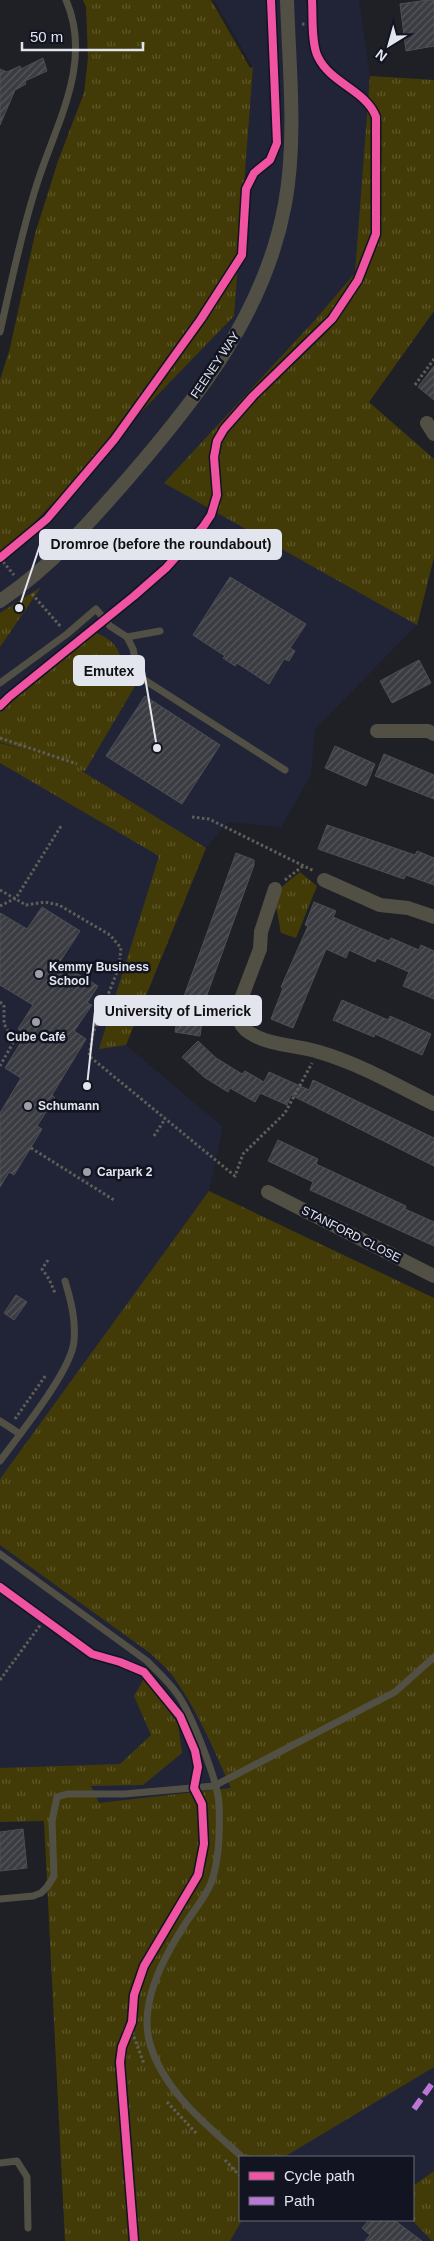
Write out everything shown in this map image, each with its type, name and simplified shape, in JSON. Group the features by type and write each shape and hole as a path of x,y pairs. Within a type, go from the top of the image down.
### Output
{"street":[{"name":"FEENEY WAY","path":"0,601 24,585 59,554 98,513 211,374 233,341 250,308 276,240 288,174 290,108 287,0"},
{"path":"377,730 432,731"},
{"path":"323,876 380,904 408,908 434,917"},
{"path":"275,889 260,932 260,949 238,1007 237,1017 248,1033 260,1038 318,1051 358,1066 434,1104"},
{"name":"STANFORD CLOSE","path":"268,1192 434,1276"}],"lane":[{"path":"0,332 36,187 73,81 75,58 74,32 66,0"},
{"path":"0,683 67,634 96,610 110,626 127,638 133,649 138,674 143,679 285,770"},
{"path":"127,638 160,631"},
{"path":"0,1461 62,1372 70,1356 74,1343 75,1323 65,1281"},
{"path":"0,1421 20,1434"},
{"path":"0,1554 147,1661 164,1677 179,1696 199,1737 219,1803 218,1842 214,1875 211,1884 164,1960 149,2003 147,2027 150,2044 159,2068 172,2090 241,2156"},
{"path":"0,1899 33,1896 41,1893 54,1876 52,1821 56,1797 67,1794 124,1794 214,1786 394,1692 434,1657"},
{"path":"0,2163 17,2161 27,2177 28,2228"}],"path":[{"path":"297,24 314,29 312,14"},
{"path":"415,384 434,359"},
{"path":"0,558 7,552"},
{"path":"0,738 77,764"},
{"path":"192,817 209,819 323,876"},
{"path":"0,906 16,898 61,826"},
{"path":"275,889 303,866"},
{"path":"0,890 26,905 44,902 59,905 110,935 120,948 119,967 93,1033 89,1056 235,1176 244,1154 285,1113 318,1051"},
{"path":"0,1002 4,1005 4,1024 14,1041 0,1064"},
{"path":"154,1136 165,1119"},
{"path":"31,1148 114,1200"},
{"path":"48,1260 42,1269 56,1295"},
{"path":"9,1427 46,1374"},
{"path":"37,1615 52,1626"},
{"path":"0,1680 44,1620"},
{"path":"126,2036 132,2022 133,2013"}],"shaded area":[{"path":"214,0 359,0 370,76 434,80 434,311 369,402 434,459 434,557 417,625 315,729 311,775 281,827 228,822 206,848 126,1045 223,1127 209,1191 434,1326 434,2241 125,2241 99,1803 0,1804 0,558 234,316 253,67"}],"green space":[{"path":"83,0 211,0 250,68 253,67 234,316 0,558 0,380 10,348 35,234 58,161 84,93 88,58 86,7"},
{"path":"370,76 434,80 434,311 369,402 434,459 434,557 417,625 164,483 315,320 355,273"},
{"path":"41,587 0,647 0,613"},
{"path":"96,633 115,645 125,674 135,686 85,771 80,770 206,848 126,1045 99,1049 159,856 0,763 0,743 27,751 0,742 0,711"},
{"path":"300,872 317,886 296,938 281,933 276,897 278,892"},
{"path":"209,1191 434,1298 434,2067 286,2156 239,2156 239,2221 241,2221 230,2241 65,2241 44,1821 0,1822 0,1768 120,1764 151,1735 134,1696 145,1677 178,1724 182,1753 143,1785 91,1786 99,1803 231,1788 197,1716 181,1688 167,1669 150,1653 0,1545 0,1479"},
{"path":"434,2171 434,2241 413,2221 414,2185"}],"building":[{"path":"434,0 434,46 406,51 400,4"},
{"path":"43,58 47,71 25,81 26,84 15,90 0,125 0,69 7,72 20,66 21,69"},
{"path":"434,366 434,400 418,387"},
{"path":"230,577 306,624 290,648 295,651 289,661 284,659 269,684 237,663 235,666 223,658 225,656 193,635"},
{"path":"419,660 431,683 392,703 380,681"},
{"path":"145,696 220,745 182,804 106,756"},
{"path":"335,746 375,764 366,786 325,768"},
{"path":"384,754 434,775 434,799 375,776"},
{"path":"327,825 415,855 417,851 434,858 434,885 406,875 404,879 318,849"},
{"path":"236,853 254,860 254,865 200,1014 203,1014 200,1036 175,1032 179,1010"},
{"path":"314,902 336,911 333,917 389,941 391,938 419,950 421,945 434,951 434,999 403,986 409,972 377,958 375,962 349,950 346,958 326,949 293,1028 271,1019 283,988 281,987 308,926 305,925"},
{"path":"42,907 80,931 59,963 98,986 87,1003 92,1005 74,1031 86,1039 52,1095 55,1098 37,1126 42,1129 14,1175 9,1172 0,1187 0,1113 21,1078 5,1068 26,1034 18,1029 33,1005 0,985 0,913 27,929"},
{"path":"342,1000 388,1020 390,1016 431,1034 422,1055 375,1034 374,1037 333,1020"},
{"path":"198,1041 216,1058 242,1074 245,1071 264,1082 269,1072 309,1090 313,1080 434,1138 434,1166 291,1095 287,1105 260,1093 255,1102 230,1088 228,1092 204,1077 182,1057"},
{"path":"278,1140 318,1159 316,1164 406,1206 405,1209 434,1222 434,1246 310,1190 313,1182 268,1161"},
{"path":"16,1295 27,1302 14,1320 4,1313"},
{"path":"23,1829 27,1868 0,1871 0,1832"},
{"path":"368,2221 395,2221 422,2241 365,2241 370,2235 362,2228"}],"marked path":[{"path":"414,2109 434,2081"}],"cycle path":[{"path":"0,558 47,519 114,440 201,319 242,255 246,189 254,173 270,160 277,143 271,0"},
{"path":"0,706 166,568 203,527 211,515 217,495 214,457 217,441 224,429 253,396 332,319 358,280 376,234 376,117 365,100 331,74 318,57 313,37 312,0"},
{"path":"0,1587 92,1654 120,1662 144,1672 180,1716 195,1751 198,1767 194,1788 202,1804 204,1844 198,1875 144,1966 134,1995 132,2022 122,2047 120,2062 134,2241"}],"place":[{"name":"Dromroe (before the roundabout)","path":"19,608"},
{"name":"Emutex","path":"157,748"},
{"name":"Kemmy Business School","path":"39,974"},
{"name":"Cube Café","path":"36,1022"},
{"name":"University of Limerick","path":"87,1086"},
{"name":"Schumann","path":"28,1106"},
{"name":"Carpark 2","path":"87,1172"}]}
